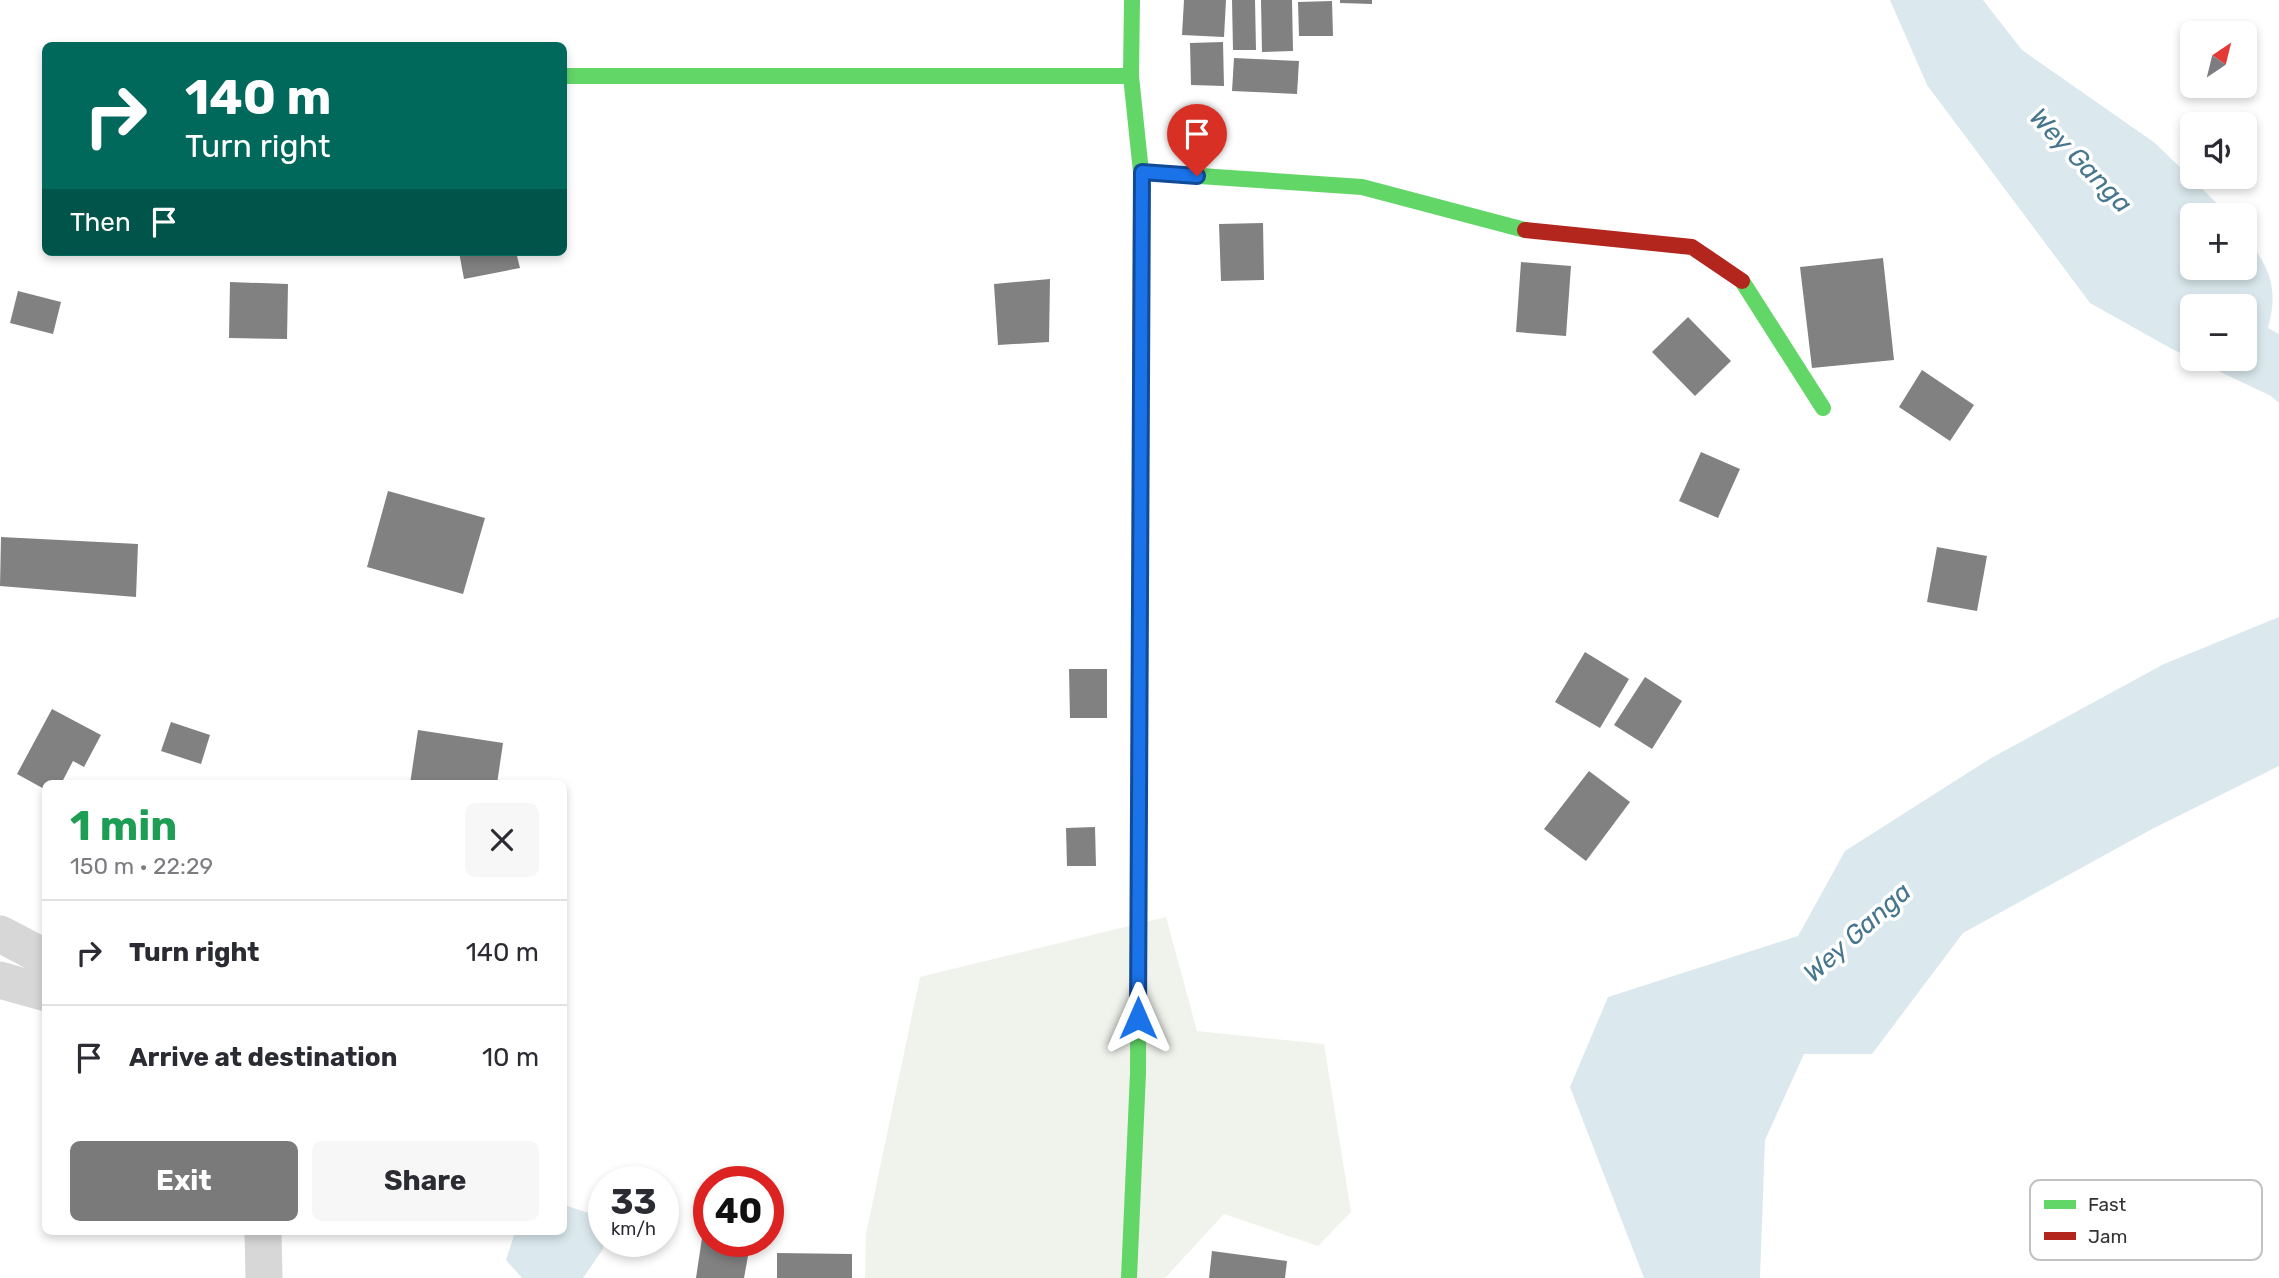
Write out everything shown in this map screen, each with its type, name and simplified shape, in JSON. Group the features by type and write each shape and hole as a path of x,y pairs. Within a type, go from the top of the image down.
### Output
{"street":[{"path":"1129,1278 1138,1073 1142,172 1131,76 1132,0"},
{"path":"567,76 1131,76"},
{"path":"1142,172 1362,187 1534,232 1692,247 1740,279 1823,408"},
{"path":"0,934 42,956"},
{"path":"0,980 42,992"},
{"path":"263,1235 264,1278"}],"shaded area":[{"path":"1166,917 1197,1031 1324,1044 1351,1212 1318,1246 1224,1214 1165,1278 865,1278 866,1234 920,977"}],"water":[{"name":"Wey Ganga","path":"1890,0 1983,0 2022,50 2155,143 2180,167 2180,189 2202,189 2217,203 2180,203 2180,280 2257,280 2257,252 2270,279 2272,290 2273,301 2268,328 2279,334 2279,403 2271,396 2218,371 2257,371 2257,294 2180,294 2180,353 2090,303 1927,85"},
{"name":"Wey Ganga","path":"2279,617 2279,766 2152,829 1963,933 1872,1054 1804,1054 1765,1140 1760,1278 1644,1278 1570,1087 1608,997 1798,936 1845,851 1991,758 2164,664"},
{"path":"567,1206 588,1213 588,1257 597,1257 583,1278 522,1278 506,1260 514,1235 567,1235"}],"building":[{"path":"1184,0 1226,0 1224,37 1182,35"},
{"path":"1232,0 1255,0 1256,50 1233,50"},
{"path":"1261,0 1292,0 1293,51 1262,52"},
{"path":"1340,0 1372,0 1372,4 1340,3"},
{"path":"1332,1 1333,36 1299,36 1298,2"},
{"path":"1223,42 1224,86 1191,85 1190,43"},
{"path":"1234,58 1299,61 1297,94 1232,91"},
{"path":"1263,223 1264,280 1221,281 1219,224"},
{"path":"460,256 517,256 520,268 464,279"},
{"path":"1883,258 1894,360 1812,368 1800,267"},
{"path":"1521,262 1571,266 1566,336 1516,332"},
{"path":"1050,279 1049,342 998,345 994,284"},
{"path":"230,282 288,284 287,339 229,338"},
{"path":"18,291 61,302 53,334 10,323"},
{"path":"1688,317 1731,361 1695,396 1652,352"},
{"path":"1922,370 1974,405 1950,441 1899,407"},
{"path":"1701,452 1740,469 1718,518 1679,501"},
{"path":"388,491 485,518 463,594 367,567"},
{"path":"1,537 138,544 136,597 0,586"},
{"path":"1937,547 1987,556 1977,611 1927,602"},
{"path":"1585,652 1629,679 1600,728 1555,702"},
{"path":"1069,669 1107,669 1107,718 1070,718"},
{"path":"1645,677 1682,701 1652,749 1614,725"},
{"path":"52,709 101,735 84,767 73,761 63,780 42,780 42,788 17,774"},
{"path":"171,722 210,735 201,764 161,751"},
{"path":"418,730 503,743 498,780 411,780"},
{"path":"1589,771 1630,802 1586,861 1544,829"},
{"path":"1095,827 1096,866 1067,866 1066,828"},
{"path":"1212,1251 1287,1261 1285,1278 1209,1278"},
{"path":"784,1253 852,1254 852,1278 777,1278 777,1257 784,1257"},
{"path":"699,1257 748,1257 744,1278 696,1278"}],"traffic: fast":[{"path":"1132,0 1131,76 1141,197"},
{"path":"567,76 1131,76"},
{"path":"1141,172 1362,187 1525,230"},
{"path":"1742,281 1823,408"},
{"path":"1129,1278 1138,1073 1140,569"}],"traffic: jam":[{"path":"1140,569 1141,197"},
{"path":"1525,230 1692,247 1742,281"}],"route":[{"path":"1138,1018 1142,172 1197,176"}]}
